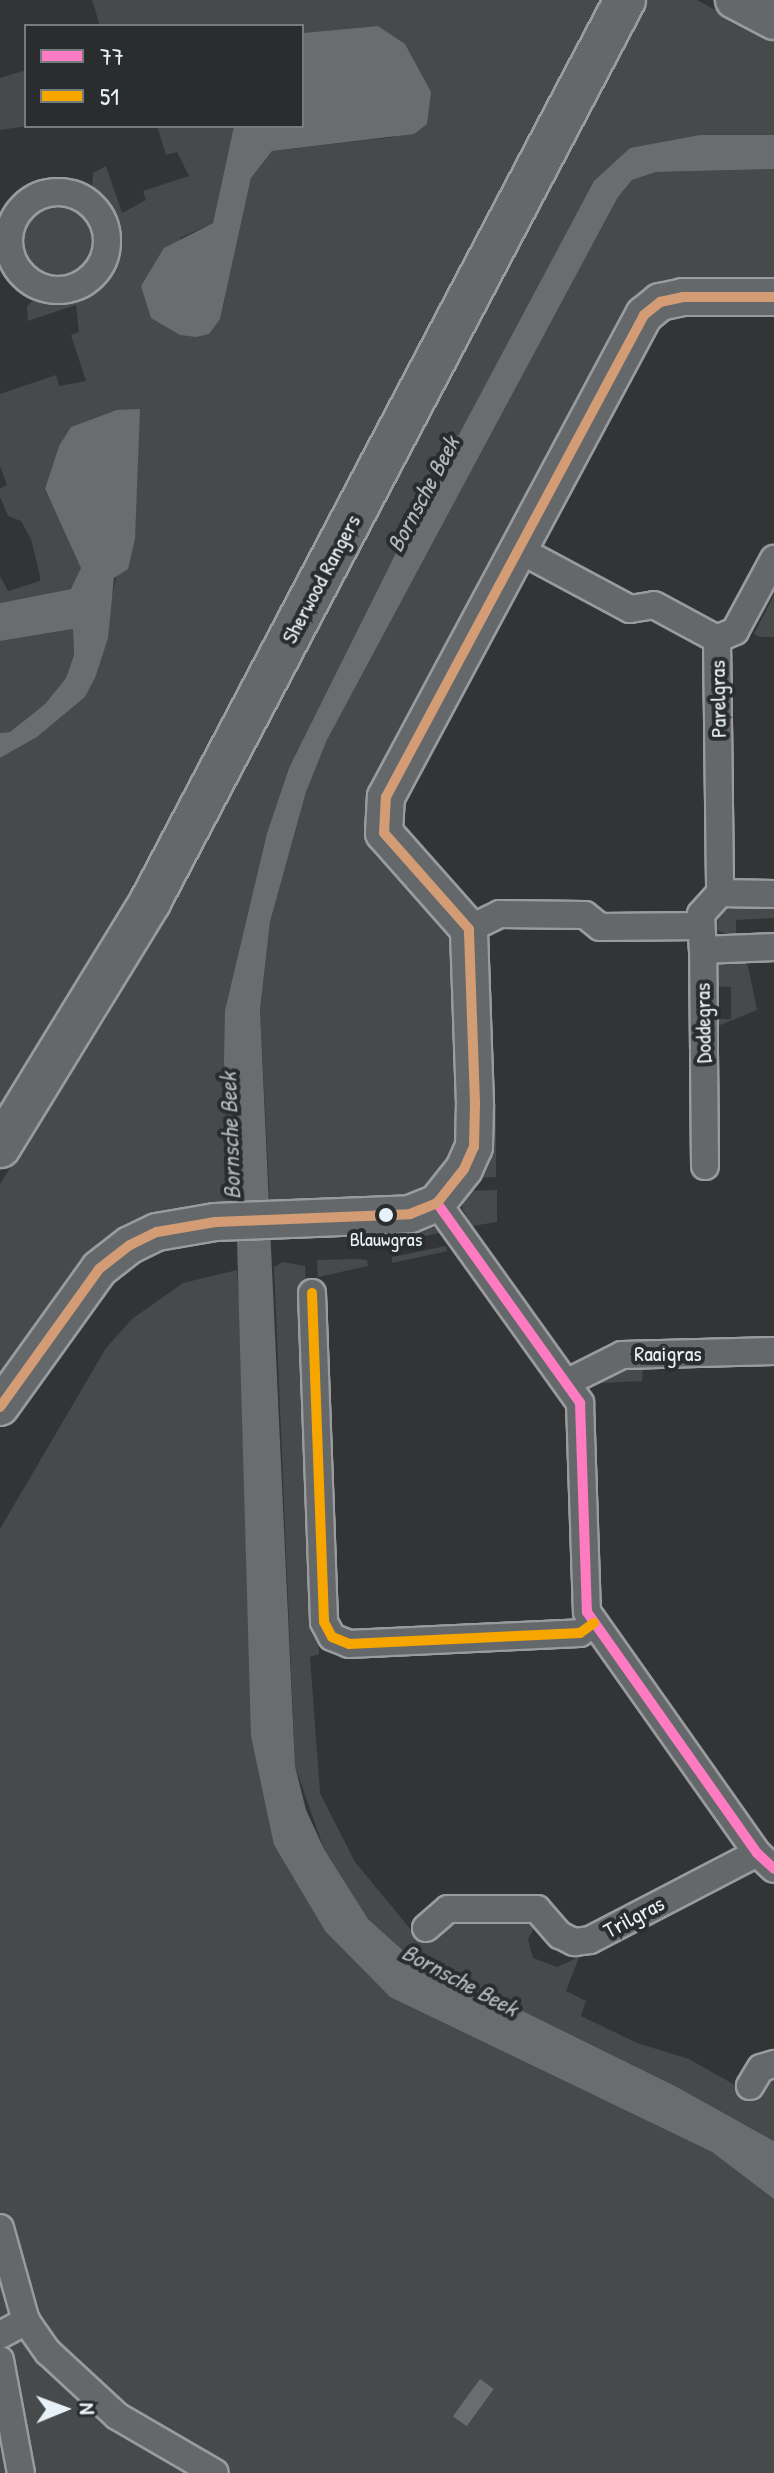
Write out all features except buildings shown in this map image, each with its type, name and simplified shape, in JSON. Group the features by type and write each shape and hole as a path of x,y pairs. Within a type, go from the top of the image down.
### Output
{"main road":[{"name":"Sherwood Rangers","path":"0,1147 157,889 625,0"}],"street":[{"path":"734,0 774,21"},
{"path":"0,1421 9,1394 99,1269 157,1232 215,1222 410,1214 437,1203 464,1169 474,1147 469,929 384,833 386,797 644,315 660,302 683,297 774,297"},
{"name":"Parelgras","path":"518,549 630,609 654,605 717,639 720,893"},
{"path":"717,639 735,631 774,559"},
{"path":"469,929 500,914 585,915 600,927 702,938 701,914 720,893 774,894"},
{"name":"Doddegras","path":"705,1166 702,938 774,947"},
{"path":"437,1203 568,1382 580,1403 583,1594 594,1623 766,1861"},
{"path":"312,1293 324,1622 332,1637 349,1644 580,1633 594,1623"},
{"name":"Raaigras","path":"568,1382 622,1355 774,1351"},
{"name":"Trilgras","path":"426,1928 448,1909 537,1909 560,1935 574,1942 590,1940 766,1861"},
{"path":"750,2086 761,2068 774,2064"},
{"path":"0,2228 26,2321 74,2381 117,2416 215,2473"},
{"path":"0,2335 26,2321"},
{"path":"0,2360 21,2473"}],"shaded area":[{"path":"92,0 603,0 226,718 72,1001 0,1114 0,758 37,737 85,697 95,678 117,572 59,446 45,490 82,568 77,583 71,589 0,603 0,576 8,591 40,581 40,576 31,539 21,521 8,516 0,497 0,488 7,485 0,466 0,394 56,375 59,386 86,381 71,335 79,332 76,305 28,321 27,306 37,297 83,298 112,274 119,229 92,189 93,173 106,166 122,213 146,200 143,191 189,176 177,152 166,155 158,128 234,128 213,223 180,238 220,319 251,178 272,151 394,137 378,26 304,33 304,24 99,24"},
{"path":"643,0 697,0 774,41 774,135 630,148 289,768 267,833 225,1010 234,1207 181,1213 0,1390 0,1184 105,1020 260,736"},
{"path":"24,71 24,126 0,130 0,78"},
{"path":"774,169 774,280 671,283 371,835 376,852 454,936 459,1147 431,1184 412,1195 270,1205 260,1011 270,922 306,792 327,740 618,197 632,180 656,172"},
{"path":"60,202 75,205 92,219 99,241 96,256 82,273 60,280 45,277 28,263 21,241 24,226 38,209"},
{"path":"774,595 774,637 760,637 754,634"},
{"path":"73,629 74,655 66,678 45,704 10,732 0,733 0,641"},
{"path":"774,902 774,918 736,920 736,939 717,930 720,906"},
{"path":"741,960 748,966 757,1010 713,1028 713,1019 731,1019 731,987 713,986 715,962"},
{"path":"496,1103 496,1177 479,1178 487,1111"},
{"path":"497,1190 497,1222 472,1226 462,1208 467,1191"},
{"path":"419,1222 444,1232 390,1244 391,1233"},
{"path":"446,1246 447,1251 392,1263 392,1257"},
{"path":"317,1260 367,1260 368,1266 318,1277"},
{"path":"283,1262 305,1266 319,1654 310,1657 320,1793 355,1862 412,1931 429,1943 452,1917 539,1919 528,1939 533,1958 557,1967 579,1957 566,1991 586,2001 581,2016 637,2043 689,2059 756,2097 774,2076 774,2141 677,2087 407,1954 368,1919 324,1849 295,1766 274,1267"},
{"path":"237,1270 274,1845 325,1931 390,1997 712,2152 774,2199 774,2473 0,2473 0,1529 106,1348 132,1319 183,1283"},
{"path":"643,1364 642,1381 602,1383 599,1378"}],"water":[{"path":"378,26 405,44 431,92 427,124 414,134 272,151 251,178 220,319 209,334 196,337 180,335 151,318 141,286 164,248 213,223 234,128 304,128 304,33"},
{"name":"Bornsche Beek","path":"700,135 774,135 774,169 656,172 632,180 618,197 327,740 306,792 270,922 260,1010 295,1766 306,1810 324,1849 368,1919 407,1954 677,2087 774,2141 774,2199 712,2152 390,1997 325,1931 274,1845 251,1736 237,1241 224,1063 225,1010 267,833 289,768 397,551 594,181 630,148"},
{"path":"140,409 135,539 128,569 114,578 108,638 95,678 85,697 37,737 0,758 0,733 10,732 45,704 66,678 74,655 73,629 0,641 0,603 71,589 81,568 45,489 59,446 71,427 117,410"},
{"path":"480,2379 494,2389 467,2426 453,2416"}],"transit line":[{"path":"0,1407 99,1269 130,1245 157,1232 215,1222 410,1214 437,1203 464,1169 474,1147 475,1104 469,929 384,833 386,797 644,315 660,302 683,297 774,297"},
{"name":"77","path":"437,1203 580,1403 587,1612 757,1853 774,1869"},
{"name":"51","path":"312,1293 324,1622 332,1637 349,1644 580,1633 594,1623"}],"place":[{"name":"Blauwgras","path":"386,1215"}]}
